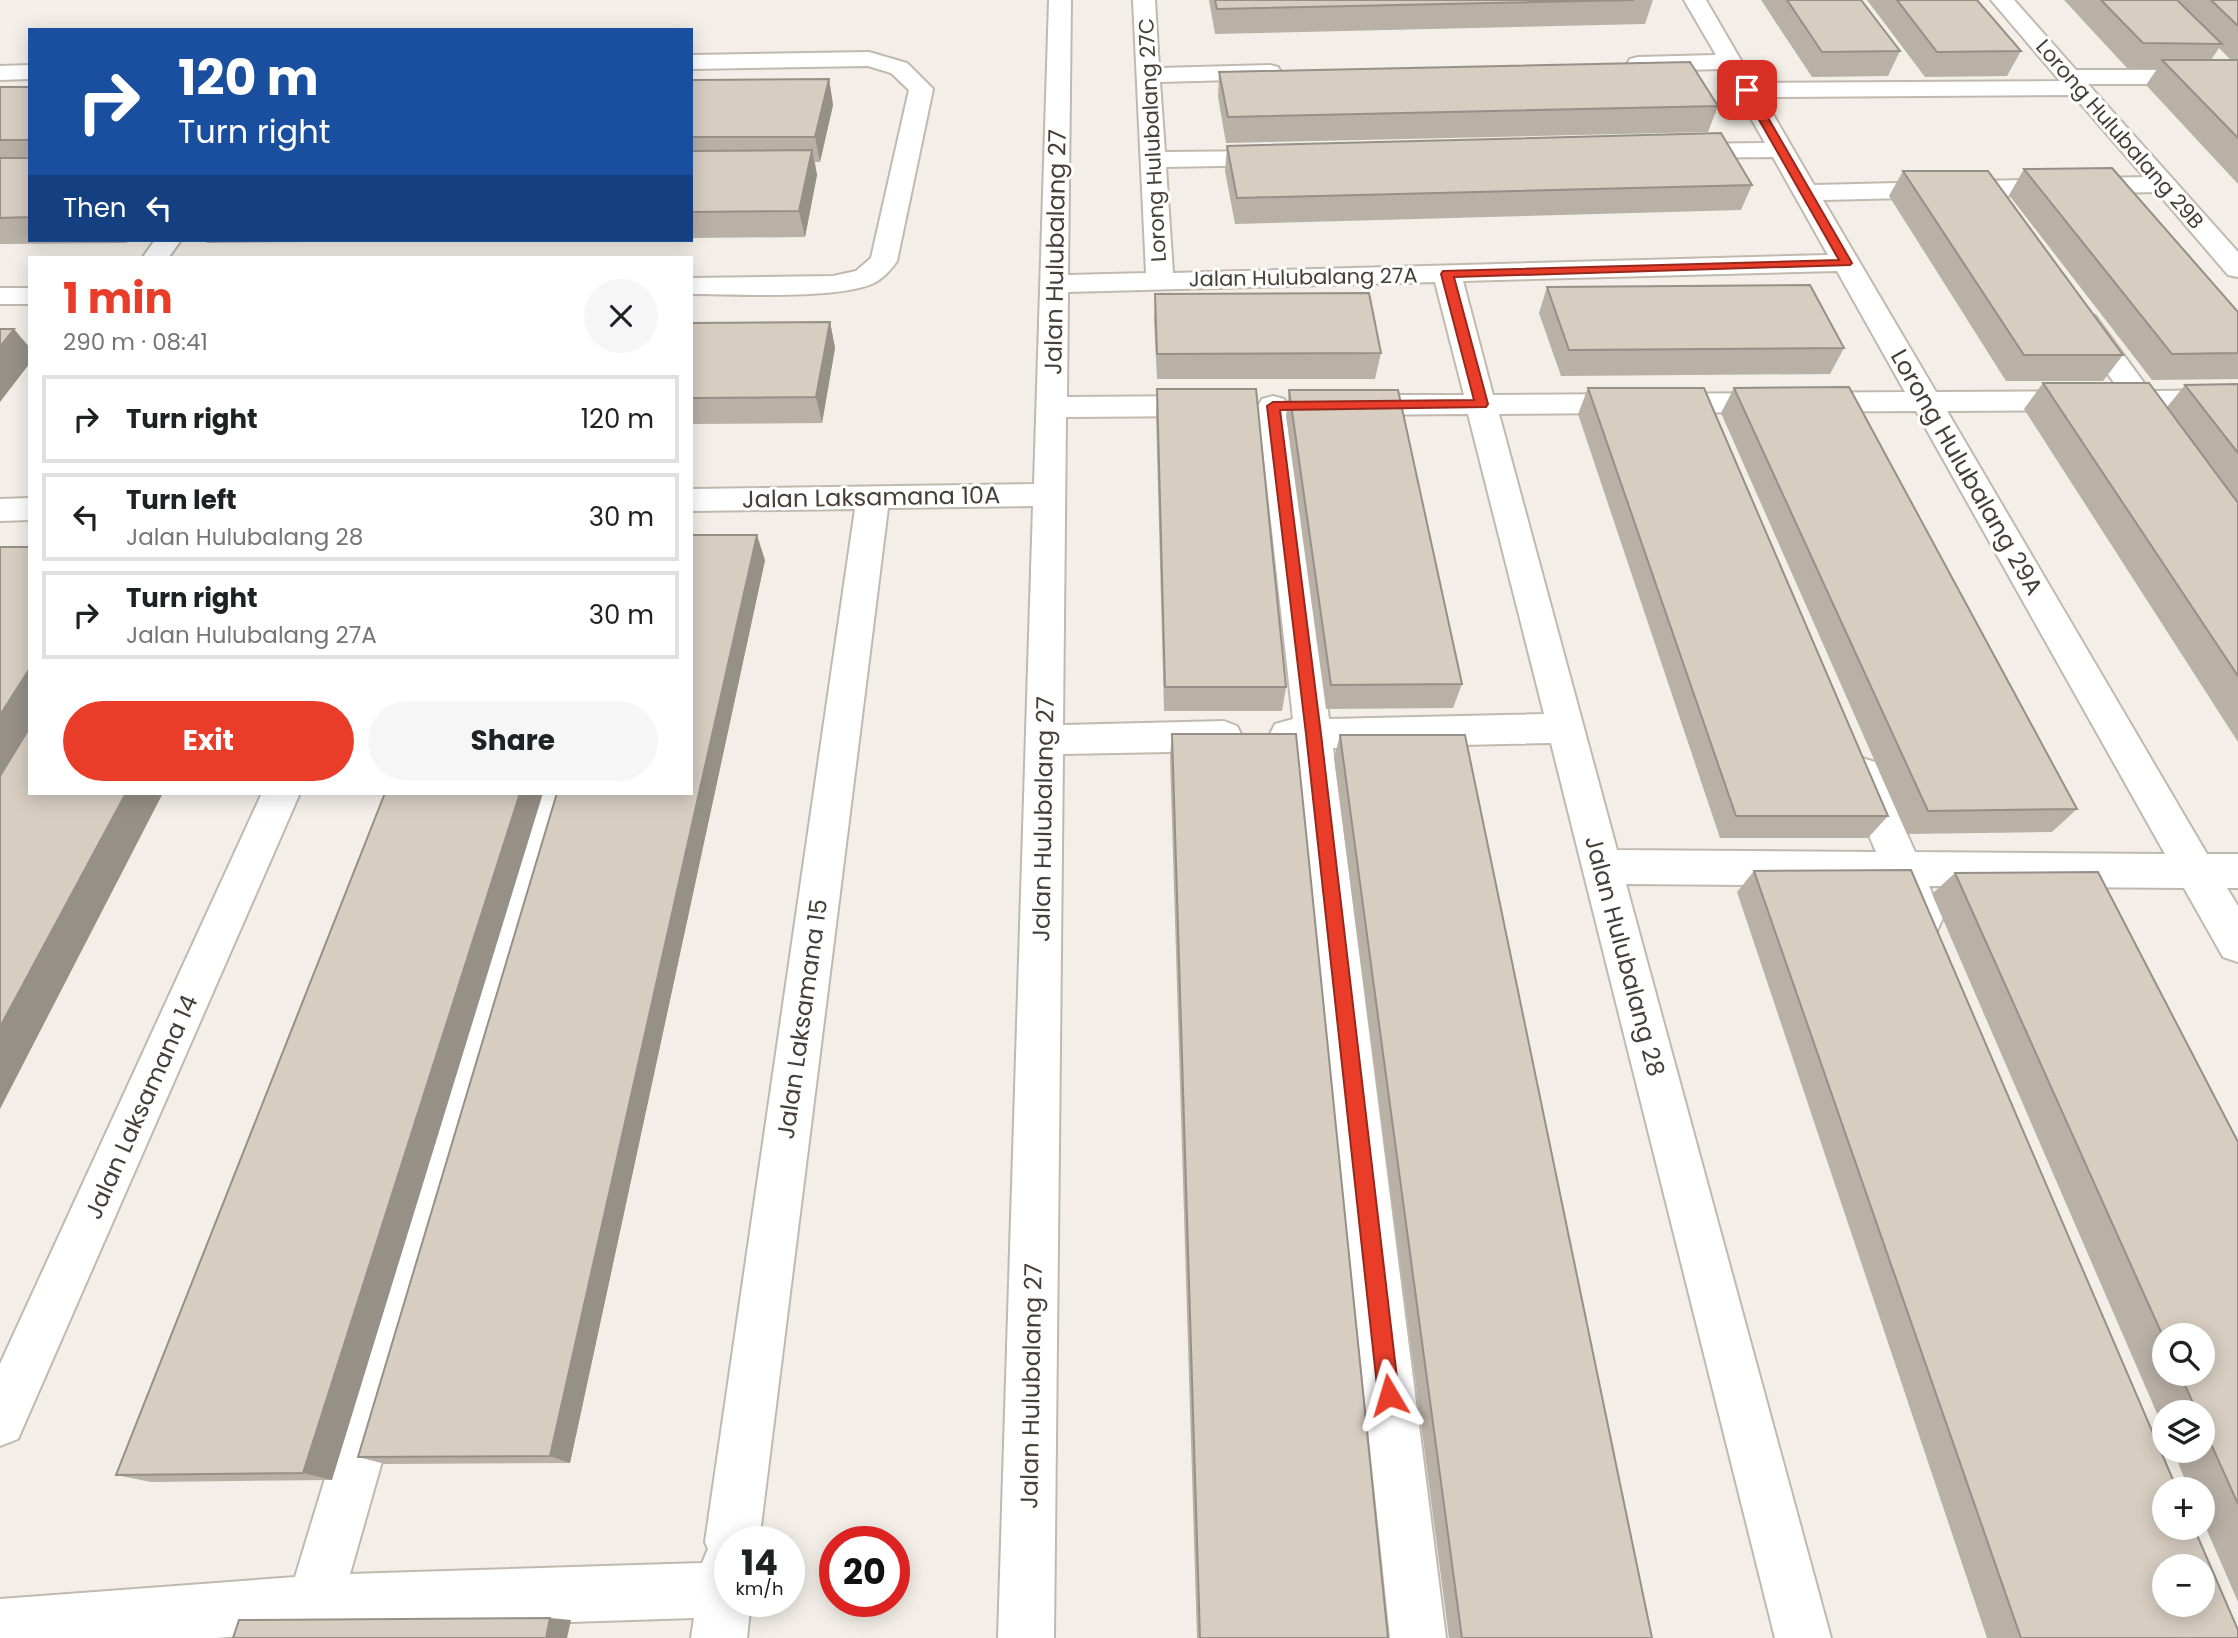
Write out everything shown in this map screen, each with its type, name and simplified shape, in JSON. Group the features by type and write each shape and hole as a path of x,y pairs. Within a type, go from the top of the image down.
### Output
{"street":[{"name":"Jalan Hulubalang 27","path":"1026,1638 1060,0"},
{"name":"Lorong Hulubalang 27C","path":"1144,0 1160,280"},
{"name":"Lorong Hulubalang 29A","path":"1695,0 2238,944"},
{"name":"Lorong Hulubalang 29B","path":"2002,0 2238,269"},
{"path":"2217,58 2238,78"},
{"path":"693,62 869,59 898,68 921,89 884,261 865,277 833,284 693,286"},
{"path":"1620,64 1731,62"},
{"path":"1899,66 1915,89"},
{"path":"0,73 28,72"},
{"path":"1148,75 1287,72"},
{"path":"1747,90 1915,89 2238,78"},
{"path":"1660,151 1781,150"},
{"path":"1153,160 1305,157"},
{"path":"1806,193 1995,198 2163,184"},
{"name":"Jalan Hulubalang 27A","path":"1054,284 1846,263"},
{"name":"Jalan Hulubalang 28","path":"1447,274 1803,1638"},
{"path":"0,296 28,296"},
{"path":"2068,299 2166,434"},
{"path":"1052,407 2238,400"},
{"path":"1704,403 1720,441"},
{"path":"1273,406 1314,734 1366,1207 1418,1638"},
{"name":"Jalan Laksamana 10A","path":"693,500 1051,495"},
{"name":"Jalan Laksamana 15","path":"734,1526 873,497"},
{"path":"0,510 28,509"},
{"path":"1044,740 1566,728"},
{"path":"1849,743 1940,958"},
{"name":"Jalan Laksamana 14","path":"0,1421 280,795"},
{"path":"315,1603 552,795"},
{"path":"1602,867 2238,871"},
{"path":"0,1627 237,1624 315,1603 714,1583"}],"building":[{"path":"1215,0 1634,0 1217,9"},
{"path":"1787,0 1861,0 1900,51 1822,52"},
{"path":"1897,0 1977,0 2021,51 1937,52"},
{"path":"2101,0 2177,0 2222,44 2143,43"},
{"path":"2211,0 2238,0 2238,26"},
{"path":"2162,60 2238,60 2238,138"},
{"path":"1690,62 1718,106 1228,117 1219,72"},
{"path":"829,79 815,137 693,137 693,80"},
{"path":"0,87 28,87 28,140 0,140"},
{"path":"1721,133 1752,185 1237,198 1227,146"},
{"path":"812,150 799,211 693,212 693,151"},
{"path":"0,158 28,158 28,217 0,218"},
{"path":"2112,168 2238,312 2238,353 2172,354 2024,169"},
{"path":"1903,171 1988,171 2123,355 2024,355"},
{"path":"1810,285 1844,348 1569,350 1547,287"},
{"path":"1369,293 1381,353 1157,354 1155,294"},
{"path":"830,322 816,397 693,398 693,323"},
{"path":"0,329 14,329 0,347"},
{"path":"2043,383 2149,383 2238,503 2238,676"},
{"path":"2238,384 2238,453 2185,385"},
{"path":"1849,387 2077,809 1928,811 1734,388"},
{"path":"1588,388 1704,388 1888,816 1736,816"},
{"path":"1157,389 1256,389 1286,687 1165,687"},
{"path":"1289,390 1398,390 1462,684 1331,685"},
{"path":"693,535 757,535 550,1456 358,1457 556,795 693,795"},
{"path":"0,547 28,547 28,671 0,715"},
{"path":"28,730 28,795 125,795 0,1027 0,776"},
{"path":"1172,734 1296,734 1388,1638 1200,1638"},
{"path":"1340,735 1465,735 1652,1638 1462,1638"},
{"path":"384,795 519,795 303,1473 116,1475"},
{"path":"1911,870 2152,1431 2152,1463 2166,1463 2172,1477 2152,1477 2152,1540 2199,1540 2205,1554 2152,1554 2152,1617 2215,1617 2215,1577 2238,1630 2238,1638 2021,1638 1754,871"},
{"path":"2098,872 2238,1142 2238,1504 2215,1453 2215,1400 2192,1400 2185,1386 2215,1386 2215,1323 2157,1323 1955,873"},
{"path":"550,1618 546,1638 233,1638 239,1620"}],"route":[{"path":"1389,1395 1314,734 1273,406 1482,404 1447,274 1846,263 1747,90"}]}
